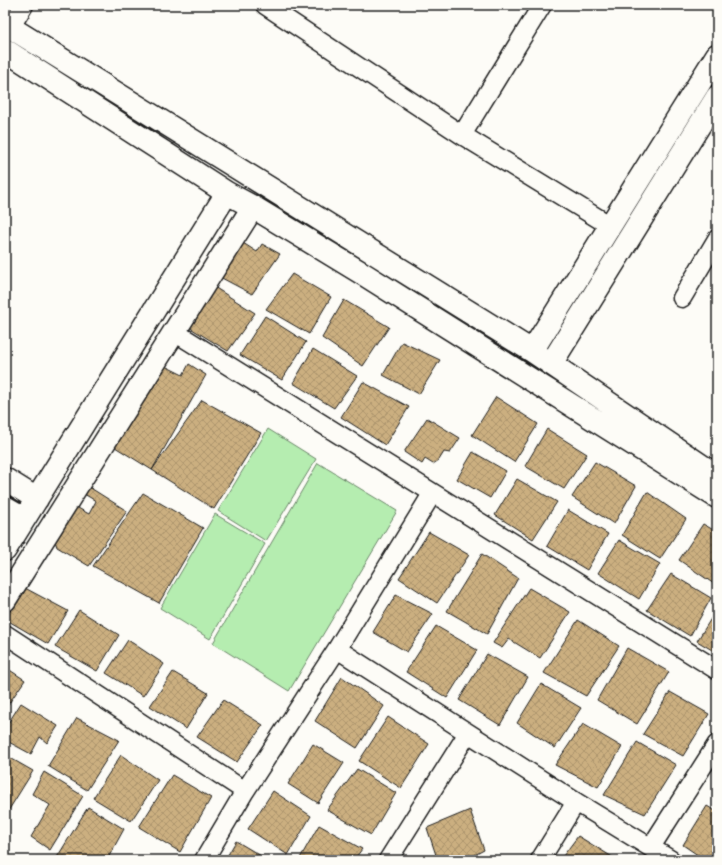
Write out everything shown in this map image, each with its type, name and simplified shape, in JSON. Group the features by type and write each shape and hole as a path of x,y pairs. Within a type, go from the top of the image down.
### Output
{"street":[{"path":"24,5 8,26 532,351 716,489"},
{"path":"265,5 462,135 609,225"},
{"path":"462,135 536,7"},
{"path":"5,50 227,193 253,207 716,489"},
{"path":"532,351 609,225 717,55"},
{"path":"551,364 717,97"},
{"path":"5,550 227,193"},
{"path":"5,600 173,331 253,207"},
{"path":"682,298 717,239"},
{"path":"365,275 377,256"},
{"path":"173,331 432,494 717,670"},
{"path":"5,479 36,499"},
{"path":"204,860 245,791 337,649 432,494"},
{"path":"5,508 24,519"},
{"path":"5,634 245,791"},
{"path":"337,649 576,802 671,860"},
{"path":"388,860 468,733"},
{"path":"651,847 717,744"},
{"path":"540,860 576,802"}],"green space":[{"path":"268,429 316,459 266,541 218,511"},
{"path":"318,463 397,511 289,691 213,643"},
{"path":"215,514 265,544 210,639 160,608"}],"building":[{"path":"240,241 257,252 262,244 280,254 252,294 216,275"},
{"path":"292,274 331,297 309,334 266,309"},
{"path":"211,285 255,313 228,351 187,326"},
{"path":"344,300 389,327 363,366 322,338"},
{"path":"265,316 306,342 282,380 240,355"},
{"path":"402,342 440,360 419,394 383,375"},
{"path":"313,349 357,376 334,408 293,383"},
{"path":"189,364 206,375 152,470 115,447 165,366 183,375"},
{"path":"363,382 409,407 385,445 341,417"},
{"path":"496,397 538,424 514,462 472,435"},
{"path":"202,400 261,433 214,509 152,470"},
{"path":"427,418 460,438 450,453 444,452 439,460 433,464 425,459 422,464 404,452"},
{"path":"547,429 587,454 564,489 525,466"},
{"path":"473,452 506,471 490,498 457,479"},
{"path":"595,462 636,486 614,524 572,497"},
{"path":"517,479 557,502 533,539 495,515"},
{"path":"89,487 127,511 89,566 57,547 55,541 76,507 89,514 96,501 84,494"},
{"path":"647,492 686,519 660,559 622,535"},
{"path":"143,493 203,528 159,603 93,566"},
{"path":"568,510 608,534 587,570 547,546"},
{"path":"703,524 717,532 717,586 679,560"},
{"path":"429,532 469,555 437,603 399,578"},
{"path":"619,540 660,564 639,599 598,573"},
{"path":"482,554 518,578 487,634 447,611"},
{"path":"671,574 711,598 690,636 647,610"},
{"path":"25,588 68,611 48,644 5,619 5,616"},
{"path":"529,588 570,612 540,658 509,639 502,648 493,643"},
{"path":"396,595 433,614 407,652 373,632"},
{"path":"717,609 717,653 697,641"},
{"path":"79,610 119,635 97,671 55,647"},
{"path":"578,620 619,646 586,696 544,673"},
{"path":"436,626 477,650 447,698 406,672"},
{"path":"128,640 164,664 143,696 106,673"},
{"path":"627,648 669,672 637,724 597,700"},
{"path":"487,654 528,677 500,725 459,700"},
{"path":"5,667 25,680 5,709"},
{"path":"173,672 208,693 186,729 150,706"},
{"path":"342,677 384,706 357,748 315,721"},
{"path":"541,684 581,708 555,748 517,723"},
{"path":"670,692 709,714 683,756 643,734"},
{"path":"223,700 263,725 237,762 197,737"},
{"path":"21,703 58,726 47,743 40,737 31,754 5,740 5,728"},
{"path":"388,717 429,744 401,788 359,761"},
{"path":"77,718 119,740 87,790 48,766"},
{"path":"583,724 622,747 598,787 555,765"},
{"path":"637,742 676,765 645,814 604,795"},
{"path":"313,744 344,763 318,803 288,784"},
{"path":"5,755 33,771 5,816"},
{"path":"121,755 158,780 131,821 93,798"},
{"path":"357,769 396,793 371,835 327,810"},
{"path":"44,772 83,796 50,850 31,837 50,805 32,794"},
{"path":"172,775 211,798 180,852 139,827"},
{"path":"273,791 311,816 288,855 248,829"},
{"path":"707,806 717,812 717,860 705,860 683,845"},
{"path":"88,807 124,829 107,860 56,859"},
{"path":"470,810 484,850 465,860 442,860 437,858 427,828"},
{"path":"319,825 362,849 354,860 299,860"},
{"path":"578,836 614,858 613,860 560,860"},
{"path":"236,841 268,860 225,860"}]}
